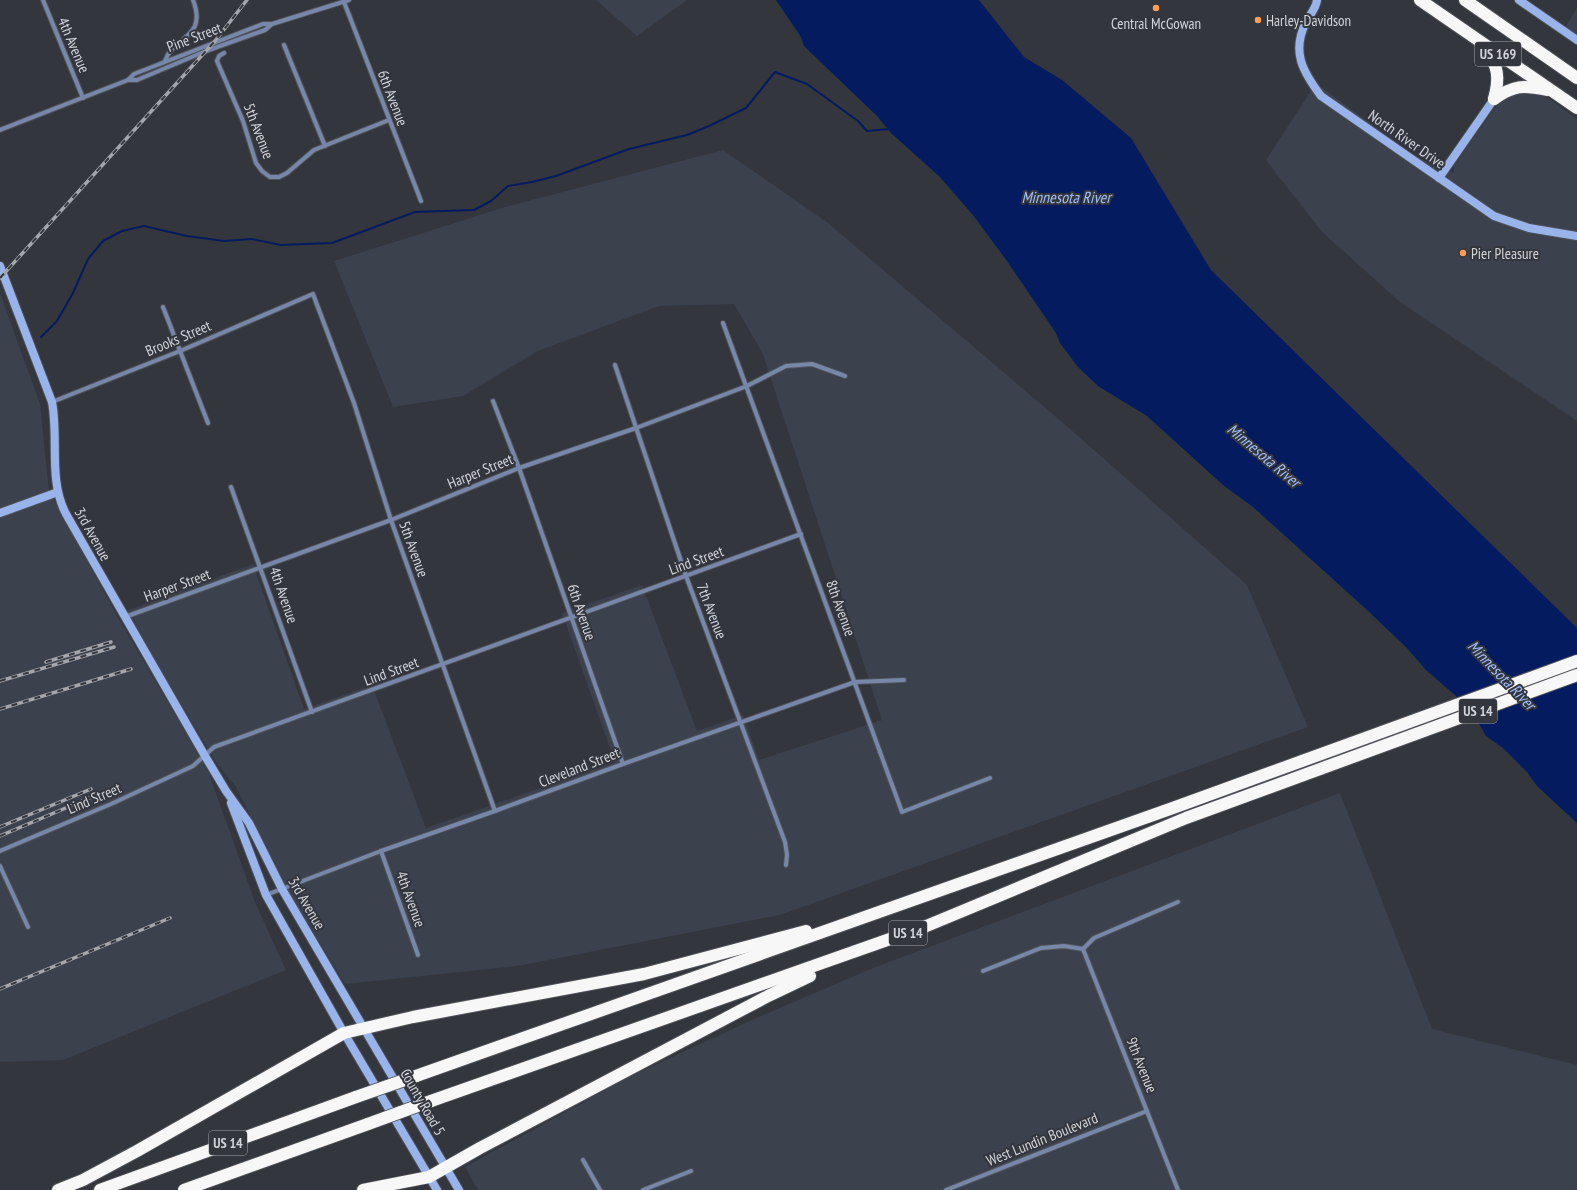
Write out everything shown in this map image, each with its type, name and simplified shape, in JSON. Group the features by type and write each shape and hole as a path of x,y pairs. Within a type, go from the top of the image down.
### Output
{"highway":[{"name":"US 169","path":"1420,0 1577,108"},
{"name":"US 169","path":"1465,0 1577,78"},
{"path":"1484,45 1492,57 1498,72 1498,84 1494,99"},
{"path":"1494,99 1505,91 1523,86 1553,91"},
{"name":"US 14","path":"100,1190 356,1097 861,918 1577,661"},
{"name":"US 14","path":"184,1190 924,927 1186,818 1577,675"},
{"path":"58,1190 83,1180 130,1155 344,1033 413,1017 644,974 806,930 861,918"},
{"path":"362,1190 429,1177 480,1148 789,986 924,927"}],"street":[{"name":"4th Avenue","path":"43,0 83,98"},
{"path":"165,61 167,55 190,34 197,20 196,8 193,0"},
{"name":"Pine Street","path":"128,80 134,74 165,61 263,24 272,24 349,0"},
{"name":"North River Drive","path":"1317,0 1316,6 1306,22 1300,42 1300,56 1306,76 1321,96 1494,216 1529,228 1577,236"},
{"path":"1519,0 1577,40"},
{"name":"6th Avenue","path":"344,2 421,201"},
{"name":"Pine Street","path":"0,130 128,80 137,80 206,51 265,30 272,24"},
{"path":"284,45 324,146"},
{"name":"5th Avenue","path":"224,52 217,61 243,122 256,163 262,171 270,177 279,177 287,173 314,150 389,120"},
{"path":"1439,178 1494,99"},
{"name":"3rd Avenue","path":"0,266 52,402 55,421 55,463 58,492 62,508 74,532 205,756 226,791 249,823 282,889 364,1028"},
{"name":"5th Avenue","path":"313,294 354,403 391,520 495,812"},
{"name":"Brooks Street","path":"52,402 180,351 313,294"},
{"path":"163,307 208,423"},
{"name":"8th Avenue","path":"723,323 902,812 990,778"},
{"name":"Harper Street","path":"124,617 391,520 519,468 636,428 747,386 786,366 812,364 845,376"},
{"name":"7th Avenue","path":"615,365 686,576 785,842 787,855 786,865"},
{"name":"6th Avenue","path":"493,401 519,468 623,764"},
{"name":"4th Avenue","path":"231,487 312,712"},
{"path":"0,513 58,492"},
{"name":"Lind Street","path":"0,851 193,766 214,747 801,534"},
{"name":"Cleveland Street","path":"266,895 623,764 855,682 904,680"},
{"name":"3rd Avenue","path":"226,791 266,895 344,1033"},
{"name":"4th Avenue","path":"381,852 418,955"},
{"path":"0,866 28,927"},
{"path":"983,971 1041,948 1064,946 1083,950 1094,938 1178,902"},
{"name":"9th Avenue","path":"1083,950 1178,1190"},
{"name":"County Road 5","path":"364,1028 459,1190"},
{"path":"344,1033 437,1190"},
{"name":"West Lundin Boulevard","path":"946,1190 1147,1111"},
{"path":"583,1160 600,1190"},
{"path":"643,1190 691,1171"}],"shaded area":[{"path":"596,0 687,0 637,36"},
{"path":"1577,8 1577,46 1561,34"},
{"path":"1316,83 1414,156 1454,173 1454,165 1495,108 1509,96 1522,91 1535,92 1548,98 1577,119 1577,421 1400,302 1322,232 1266,160"},
{"path":"723,150 828,223 1069,428 1247,585 1308,727 780,915 518,966 345,984 290,894 236,787 215,761 126,611 253,564 304,709 372,685 426,828 615,762 562,613 642,585 697,731 743,715 759,760 882,720 763,354 734,304 659,306 538,351 463,396 393,407 334,261 505,207"},
{"path":"0,293 40,404 49,491 116,614 208,771 255,902 286,970 63,1060 0,1062"},
{"path":"1340,793 1432,1029 1577,1065 1577,1190 478,1190 465,1167 631,1076 754,1019 873,968"}],"water":[{"name":"Minnesota River","path":"776,0 979,0 1024,57 1062,80 1131,138 1211,270 1577,628 1577,823 1537,786 1527,772 1503,748 1486,736 1463,702 1426,670 1407,648 1366,609 1253,507 1223,485 1147,416 1098,386 1078,367 1060,343 1056,333 1007,261 973,215 939,176 892,134 877,116 804,46 801,37"}],"waterway":[{"path":"41,337 57,321 73,293 88,259 103,241 122,231 144,226 187,236 224,241 252,239 281,245 332,243 415,212 474,210 491,201 508,186 556,176 629,149 687,135 709,126 746,108 775,72 807,84 858,121 867,131 890,129"}],"railway":[{"path":"0,278 215,41 247,0"},
{"path":"46,662 111,642"},
{"path":"0,681 114,647"},
{"path":"0,709 131,669"},
{"path":"0,827 91,789"},
{"path":"0,836 94,796"},
{"path":"0,989 170,918"}],"place":[{"name":"Central McGowan","path":"1156,8"},
{"name":"Harley-Davidson","path":"1258,20"},
{"name":"Pier Pleasure","path":"1463,253"}]}
